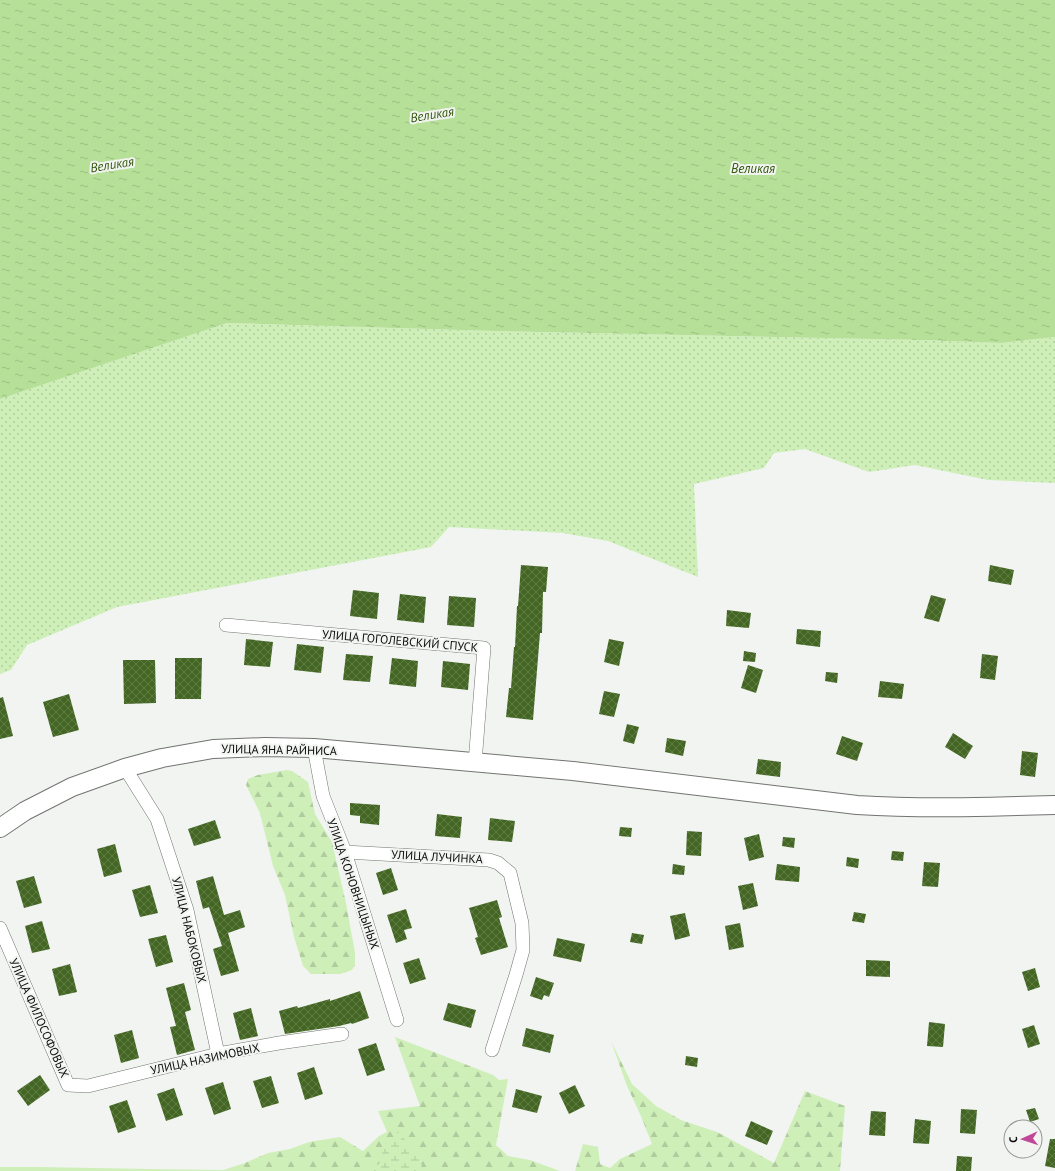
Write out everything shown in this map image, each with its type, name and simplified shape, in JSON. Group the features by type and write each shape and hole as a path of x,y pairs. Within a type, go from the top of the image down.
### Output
{"street":[{"name":"УЛИЦА ГОГОЛЕВСКИЙ СПУСК","path":"226,625 484,648 478,744 475,763"},
{"name":"УЛИЦА ЯНА РАЙНИСА","path":"0,828 25,811 72,787 125,768 162,758 213,749 265,747 314,748 573,771 890,807 935,808 1055,805"},
{"name":"УЛИЦА КОНОВНИЦЫНЫХ","path":"314,748 323,796 345,852 397,1020"},
{"name":"УЛИЦА НАБОКОВЫХ","path":"125,768 160,826 186,910 218,1054"},
{"name":"УЛИЦА ЛУЧИНКА","path":"345,852 490,860 498,863 510,873 522,924 523,950 492,1050"},
{"name":"УЛИЦА ФИЛОСОФОВЫХ","path":"0,928 68,1085"},
{"name":"УЛИЦА НАЗИМОВЫХ","path":"68,1085 88,1086 218,1054 342,1034"}],"green space":[{"path":"227,323 1001,343 1055,337 1055,483 988,480 915,465 869,472 805,449 774,453 764,468 694,484 698,577 608,541 563,533 449,527 431,547 117,607 27,645 11,670 0,674 0,399"},
{"path":"287,770 292,771 308,782 315,814 332,842 346,903 355,953 355,965 352,970 340,974 311,974 303,966 294,937 285,895 273,866 260,813 246,785 248,779 258,775"},
{"path":"395,1037 493,1075 499,1080 508,1079 496,1145 508,1156 530,1160 560,1171 0,1171 0,1167 223,1170 245,1163 268,1153 290,1149 309,1142 340,1137 363,1151 379,1136 387,1132 378,1111 420,1106"},
{"path":"611,1041 632,1084 656,1106 681,1120 717,1132 774,1163 805,1091 845,1106 840,1171 575,1171 583,1144 598,1147 600,1164 610,1168 620,1159 652,1144 627,1086"},
{"path":"398,1131 417,1154 422,1166 419,1171 364,1171 379,1164 383,1150"}],"water":[{"name":"Великая","path":"0,0 1055,0 1055,337 1001,343 227,323 0,399"}],"building":[{"path":"521,565 548,567 546,592 543,592 542,633 540,633 533,720 506,717 509,688 511,688"},
{"path":"990,565 1014,570 1011,585 988,581"},
{"path":"353,590 379,593 377,619 350,616"},
{"path":"400,594 426,597 424,623 397,620"},
{"path":"931,595 946,599 939,622 924,618"},
{"path":"449,596 476,598 474,627 447,625"},
{"path":"727,610 751,613 749,628 726,626"},
{"path":"797,629 821,631 820,647 796,644"},
{"path":"246,639 273,642 270,667 244,665"},
{"path":"609,639 624,642 619,666 604,662"},
{"path":"297,644 324,647 321,673 294,670"},
{"path":"744,651 756,653 755,662 743,661"},
{"path":"346,654 373,656 370,682 343,680"},
{"path":"982,654 998,656 995,680 980,678"},
{"path":"175,658 202,658 201,699 175,699"},
{"path":"392,658 418,661 416,687 389,684"},
{"path":"123,660 155,660 156,703 124,704"},
{"path":"443,661 470,664 468,690 441,687"},
{"path":"748,665 763,670 756,693 741,688"},
{"path":"826,672 838,673 837,683 825,681"},
{"path":"880,681 904,684 902,699 878,697"},
{"path":"604,691 620,694 614,717 599,714"},
{"path":"69,694 79,730 53,737 43,702"},
{"path":"3,697 13,736 0,739 0,698"},
{"path":"627,724 639,727 634,744 623,741"},
{"path":"953,733 973,746 965,759 945,747"},
{"path":"842,736 863,743 857,761 836,754"},
{"path":"667,738 686,741 683,756 665,752"},
{"path":"1022,751 1038,753 1035,777 1020,775"},
{"path":"758,759 781,762 780,777 756,774"},
{"path":"350,803 380,805 379,825 360,823 360,816 350,815"},
{"path":"437,814 462,817 460,838 435,836"},
{"path":"490,818 515,821 512,842 488,840"},
{"path":"215,820 221,838 194,846 188,829"},
{"path":"620,827 632,828 631,837 619,836"},
{"path":"687,831 702,832 701,856 686,855"},
{"path":"759,834 764,857 749,861 744,838"},
{"path":"783,837 795,838 794,848 782,846"},
{"path":"115,844 122,872 104,877 97,849"},
{"path":"892,851 904,852 903,861 891,860"},
{"path":"847,857 859,859 858,868 846,866"},
{"path":"924,862 940,863 938,887 922,886"},
{"path":"673,864 685,866 684,875 672,874"},
{"path":"777,864 800,867 799,882 775,880"},
{"path":"391,868 398,890 383,895 376,873"},
{"path":"34,876 42,903 24,908 16,881"},
{"path":"213,876 224,915 240,910 245,927 228,933 239,971 221,976 213,949 222,946 209,907 203,909 196,881"},
{"path":"753,883 758,906 743,910 738,886"},
{"path":"150,885 158,913 140,917 132,890"},
{"path":"497,900 502,917 499,918 508,947 481,955 475,938 478,937 469,908"},
{"path":"406,909 412,928 404,930 407,939 396,943 387,915"},
{"path":"854,912 866,914 864,923 852,921"},
{"path":"685,913 690,936 675,940 670,916"},
{"path":"42,921 50,949 32,953 25,926"},
{"path":"740,923 744,947 729,950 725,926"},
{"path":"632,933 644,935 642,944 630,942"},
{"path":"166,935 173,962 156,967 148,939"},
{"path":"557,938 585,944 581,962 553,956"},
{"path":"419,958 426,979 410,984 403,963"},
{"path":"866,960 890,961 890,977 866,976"},
{"path":"70,964 77,992 59,996 52,969"},
{"path":"1035,968 1040,987 1028,991 1022,972"},
{"path":"536,977 554,983 549,997 544,995 542,1000 530,996"},
{"path":"184,983 191,1010 185,1012 195,1050 177,1055 170,1027 176,1026 166,988"},
{"path":"360,991 369,1018 352,1024 285,1034 279,1011 297,1006 298,1008 330,999 330,1001"},
{"path":"448,1003 476,1010 471,1028 443,1020"},
{"path":"251,1008 258,1036 240,1040 233,1013"},
{"path":"929,1022 945,1024 943,1047 927,1046"},
{"path":"1034,1025 1040,1044 1028,1048 1022,1029"},
{"path":"526,1028 554,1035 550,1053 522,1046"},
{"path":"132,1030 139,1058 121,1063 114,1035"},
{"path":"376,1043 385,1070 367,1076 358,1049"},
{"path":"686,1056 698,1058 697,1067 685,1065"},
{"path":"314,1067 323,1094 305,1100 297,1073"},
{"path":"40,1075 50,1090 28,1106 17,1091"},
{"path":"271,1076 279,1103 262,1108 253,1081"},
{"path":"223,1082 231,1109 214,1115 205,1088"},
{"path":"575,1085 585,1106 569,1114 559,1093"},
{"path":"174,1088 183,1115 166,1121 157,1094"},
{"path":"516,1089 542,1096 537,1113 512,1107"},
{"path":"127,1100 136,1127 118,1133 109,1106"},
{"path":"1035,1108 1039,1119 1029,1119 1026,1110"},
{"path":"961,1109 977,1110 975,1134 960,1133"},
{"path":"871,1111 886,1112 885,1136 869,1135"},
{"path":"915,1119 931,1121 929,1144 913,1143"},
{"path":"751,1121 773,1131 767,1145 745,1136"},
{"path":"1050,1139 1055,1139 1055,1168 1045,1166"},
{"path":"957,1156 972,1157 971,1171 956,1171"}]}
